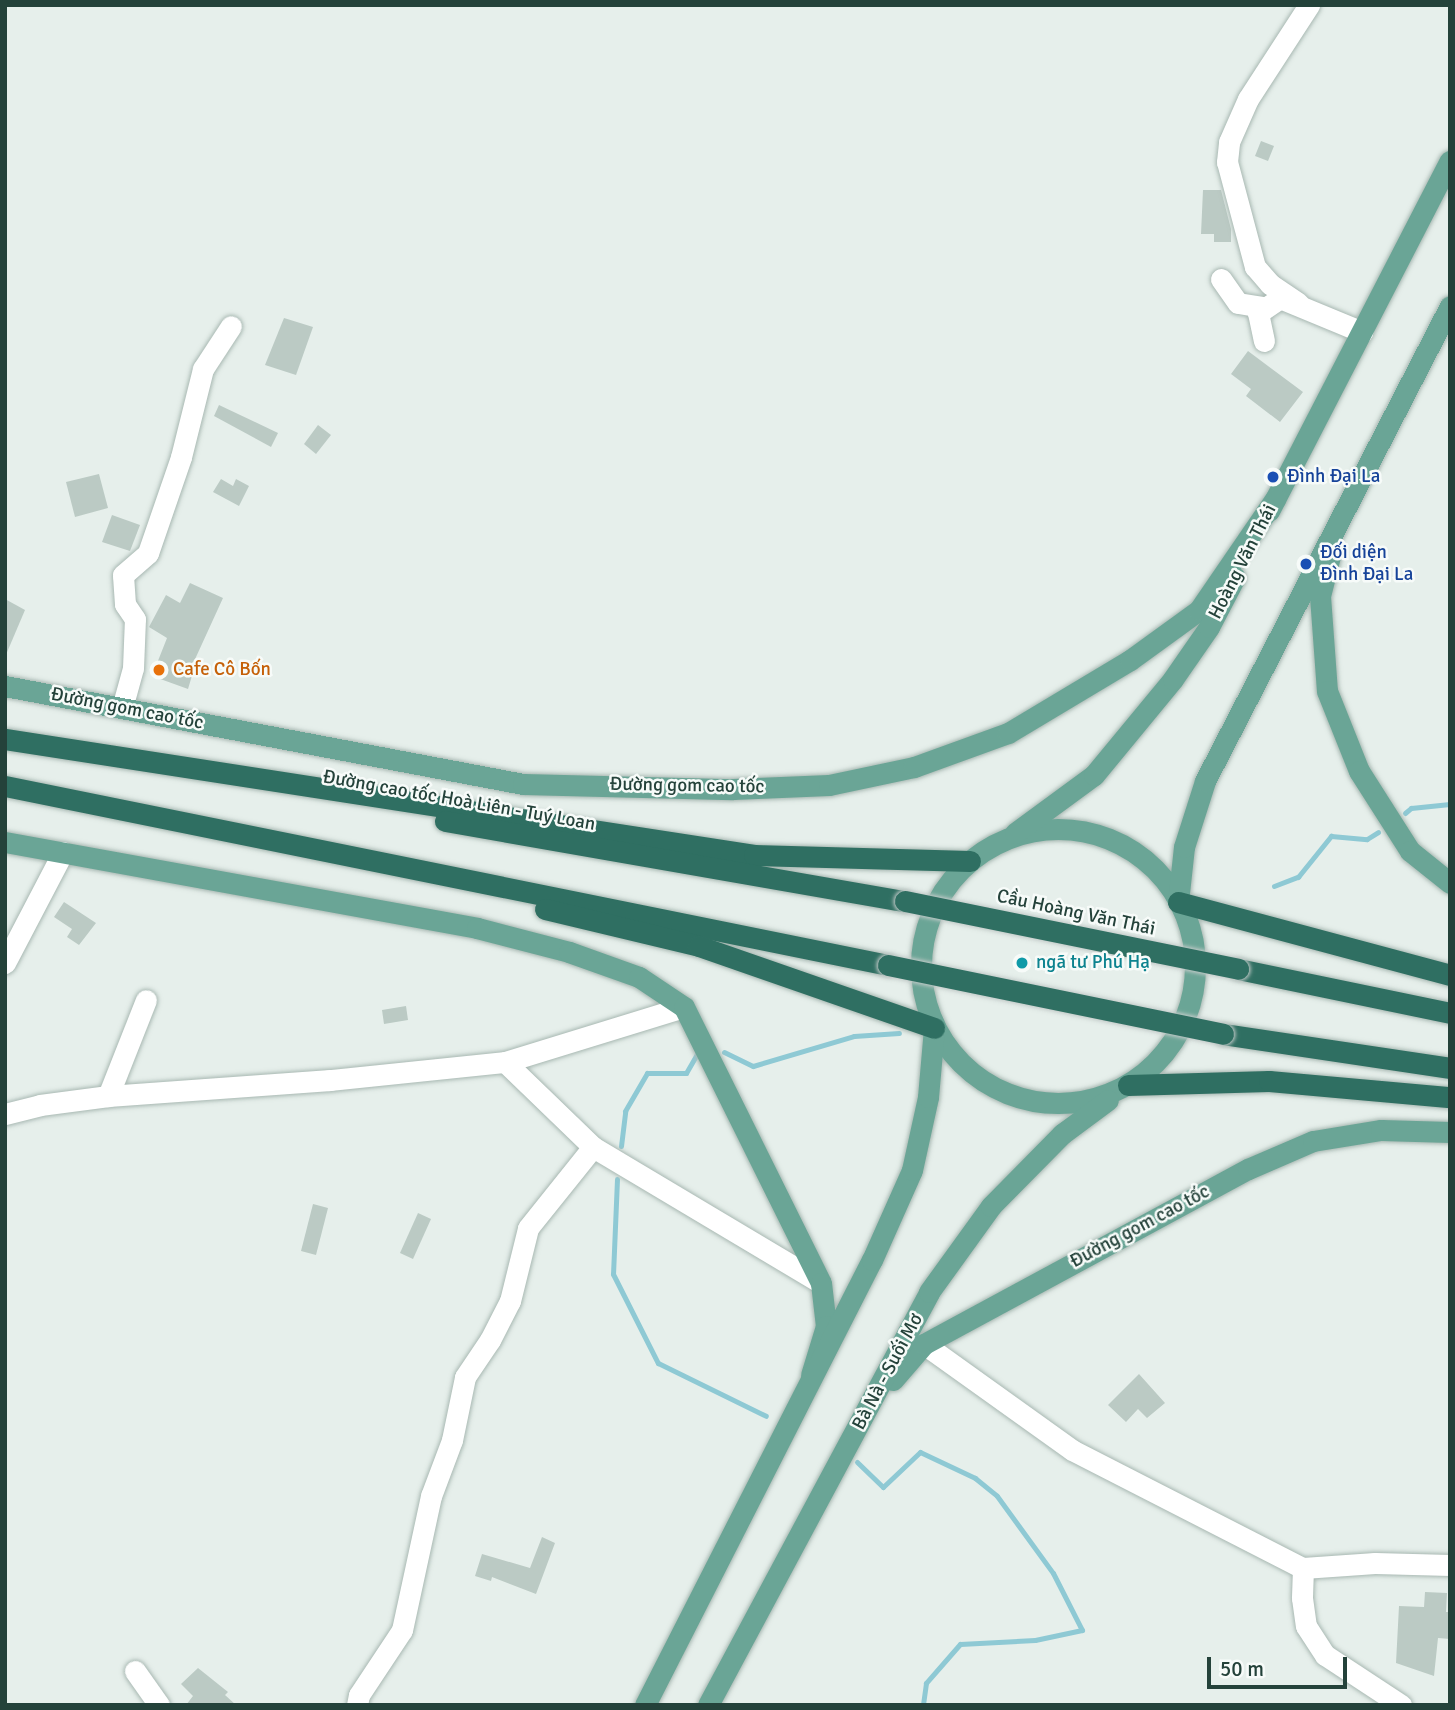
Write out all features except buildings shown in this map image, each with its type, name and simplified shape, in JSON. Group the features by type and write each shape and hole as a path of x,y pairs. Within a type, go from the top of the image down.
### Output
{"highway":[{"path":"5,740 754,855 970,860"},
{"name":"Đường cao tốc Hoà Liên - Tuý Loan","path":"5,740 321,800 905,901"},
{"path":"5,786 1223,1034 1450,1068"},
{"path":"107,805 699,946 934,1028"},
{"name":"Cầu Hoàng Văn Thái","path":"905,901 1450,1013"},
{"path":"1178,902 1450,975"},
{"path":"1128,1085 1269,1081 1450,1097"}],"main road":[{"name":"Hoàng Văn Thái","path":"1009,838 1094,775 1173,679 1209,627 1450,161"},
{"path":"1178,902 1184,847 1205,781 1450,306"},
{"name":"Đường gom cao tốc","path":"5,686 523,784 733,789 829,785 914,767 1009,733 1130,660 1199,610 1275,499"},
{"path":"1338,522 1320,596 1327,691 1366,783 1410,851 1450,883"},
{"name":"Bà Nà - Suối Mơ","path":"708,1705 929,1293 991,1206 1062,1134 1163,1056 1186,1017 1196,973 1191,929 1171,885 1141,856 1100,835 1054,828 1009,838"},
{"path":"1009,838 970,860 940,895 923,938 920,984 934,1028 960,1065 997,1091 1040,1103 1086,1101 1128,1085"},
{"path":"5,842 477,928 569,952 639,977 684,1007 821,1283 826,1326 811,1375"},
{"path":"645,1705 872,1260 912,1170 928,1097 934,1028"},
{"name":"Đường gom cao tốc","path":"869,1409 924,1345 1236,1176 1313,1141 1381,1130 1450,1132"}],"street":[{"path":"1298,303 1270,284 1255,267 1227,162 1229,142 1248,99 1309,5"},
{"path":"1221,279 1238,303 1262,307"},
{"path":"1264,341 1258,313 1262,307 1280,298 1298,303 1362,332"},
{"path":"122,708 133,668 135,618 125,604 123,575 148,553 168,502 203,369 232,326"},
{"path":"5,963 63,852"},
{"path":"108,1096 146,1000"},
{"path":"5,1114 40,1105 108,1096 331,1080 505,1062 684,1007"},
{"path":"505,1062 593,1147 821,1283"},
{"path":"357,1705 359,1695 402,1630 430,1496 452,1440 465,1377 490,1340 510,1301 528,1228 593,1147"},
{"path":"924,1345 1072,1450 1303,1568 1375,1563 1450,1566"},
{"path":"1303,1568 1302,1598 1306,1626 1325,1655 1401,1705"},
{"path":"135,1671 159,1705"}],"waterway":[{"path":"1405,813 1411,808 1450,804"},
{"path":"1274,886 1298,877 1331,836 1367,839 1378,832"},
{"path":"724,1052 753,1066 854,1036 899,1033"},
{"path":"621,1146 625,1111 647,1073 686,1073 698,1052"},
{"path":"617,1179 613,1274 658,1363 766,1416"},
{"path":"857,1462 883,1487 920,1452 975,1478 997,1496 1053,1573 1082,1630 1035,1640 960,1644 926,1683 923,1705"}],"place":[{"name":"Đình Đại La","path":"1273,477"},
{"name":"Đối diện Đình Đại La","path":"1306,564"},
{"name":"Cafe Cô Bốn","path":"159,670"},
{"name":"ngã tư Phú Hạ","path":"1022,963"}]}
